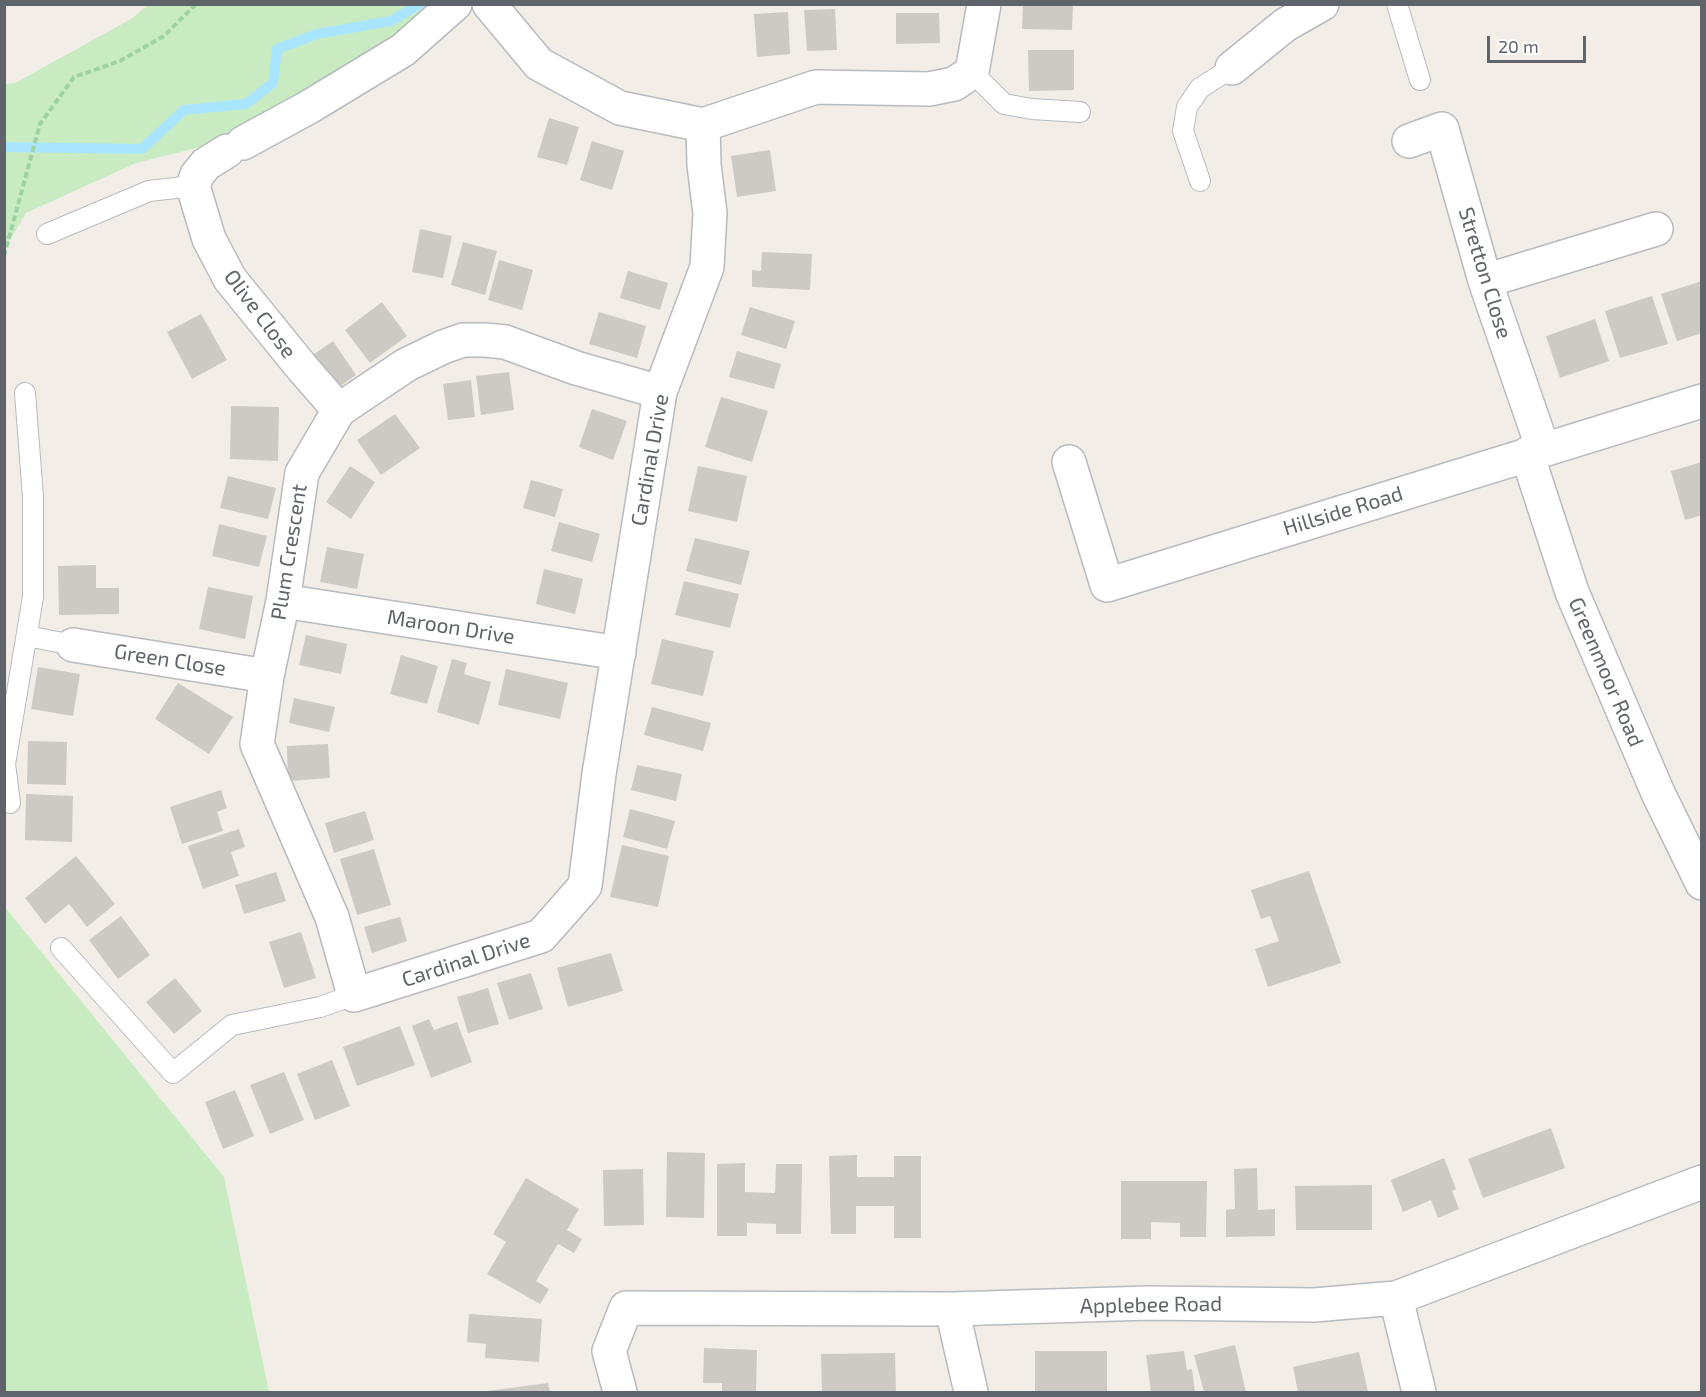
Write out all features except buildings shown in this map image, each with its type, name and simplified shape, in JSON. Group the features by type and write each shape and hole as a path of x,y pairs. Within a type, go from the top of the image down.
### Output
{"street":[{"path":"193,186 197,175 206,164 300,112 403,50 455,4"},
{"path":"489,4 539,64 620,108 703,125 816,87 929,89 954,84 972,72 984,4"},
{"path":"1232,68 1285,25 1322,4"},
{"name":"Cardinal Drive","path":"354,995 541,936 585,886 599,774 660,392 707,267 710,213 704,165 703,125"},
{"name":"Stretton Close","path":"1409,141 1442,129 1535,452"},
{"name":"Olive Close","path":"193,186 209,239 230,279 339,410"},
{"path":"1485,281 1656,229"},
{"name":"Plum Crescent","path":"354,995 332,917 257,744 267,676 283,601 302,472 339,410 405,365 463,340 504,342 576,368 660,392"},
{"name":"Hillside Road","path":"1069,462 1107,585 1701,401"},
{"name":"Greenmoor Road","path":"1535,452 1572,592 1658,793 1701,883"},
{"name":"Maroon Drive","path":"283,601 619,653"},
{"name":"Green Close","path":"73,645 267,676"},
{"name":"Applebee Road","path":"620,1392 609,1351 626,1308 952,1310 1149,1303 1314,1305 1396,1298 1701,1182"},
{"path":"1396,1298 1419,1392"},
{"path":"952,1310 971,1392"}],"lane":[{"path":"1397,4 1420,80"},
{"path":"1200,181 1183,131 1187,107 1200,88 1232,68"},
{"path":"972,72 1004,104 1032,109 1080,112"},
{"path":"47,234 149,191 193,186"},
{"path":"10,803 5,764 33,597 33,497 25,393"},
{"path":"27,636 73,645"},
{"path":"61,948 173,1073 232,1025 320,1007 354,995"}],"path":[{"path":"4,256 28,177 40,124 74,77 120,61 164,36 196,4"}],"green space":[{"path":"148,5 465,5 322,117 136,163 26,213 5,248 5,84 15,83 131,19"},
{"path":"4,906 224,1177 269,1392 5,1392"}],"waterway":[{"path":"4,147 142,149 184,110 246,104 273,83 277,49 317,34 391,21 420,4"}]}
